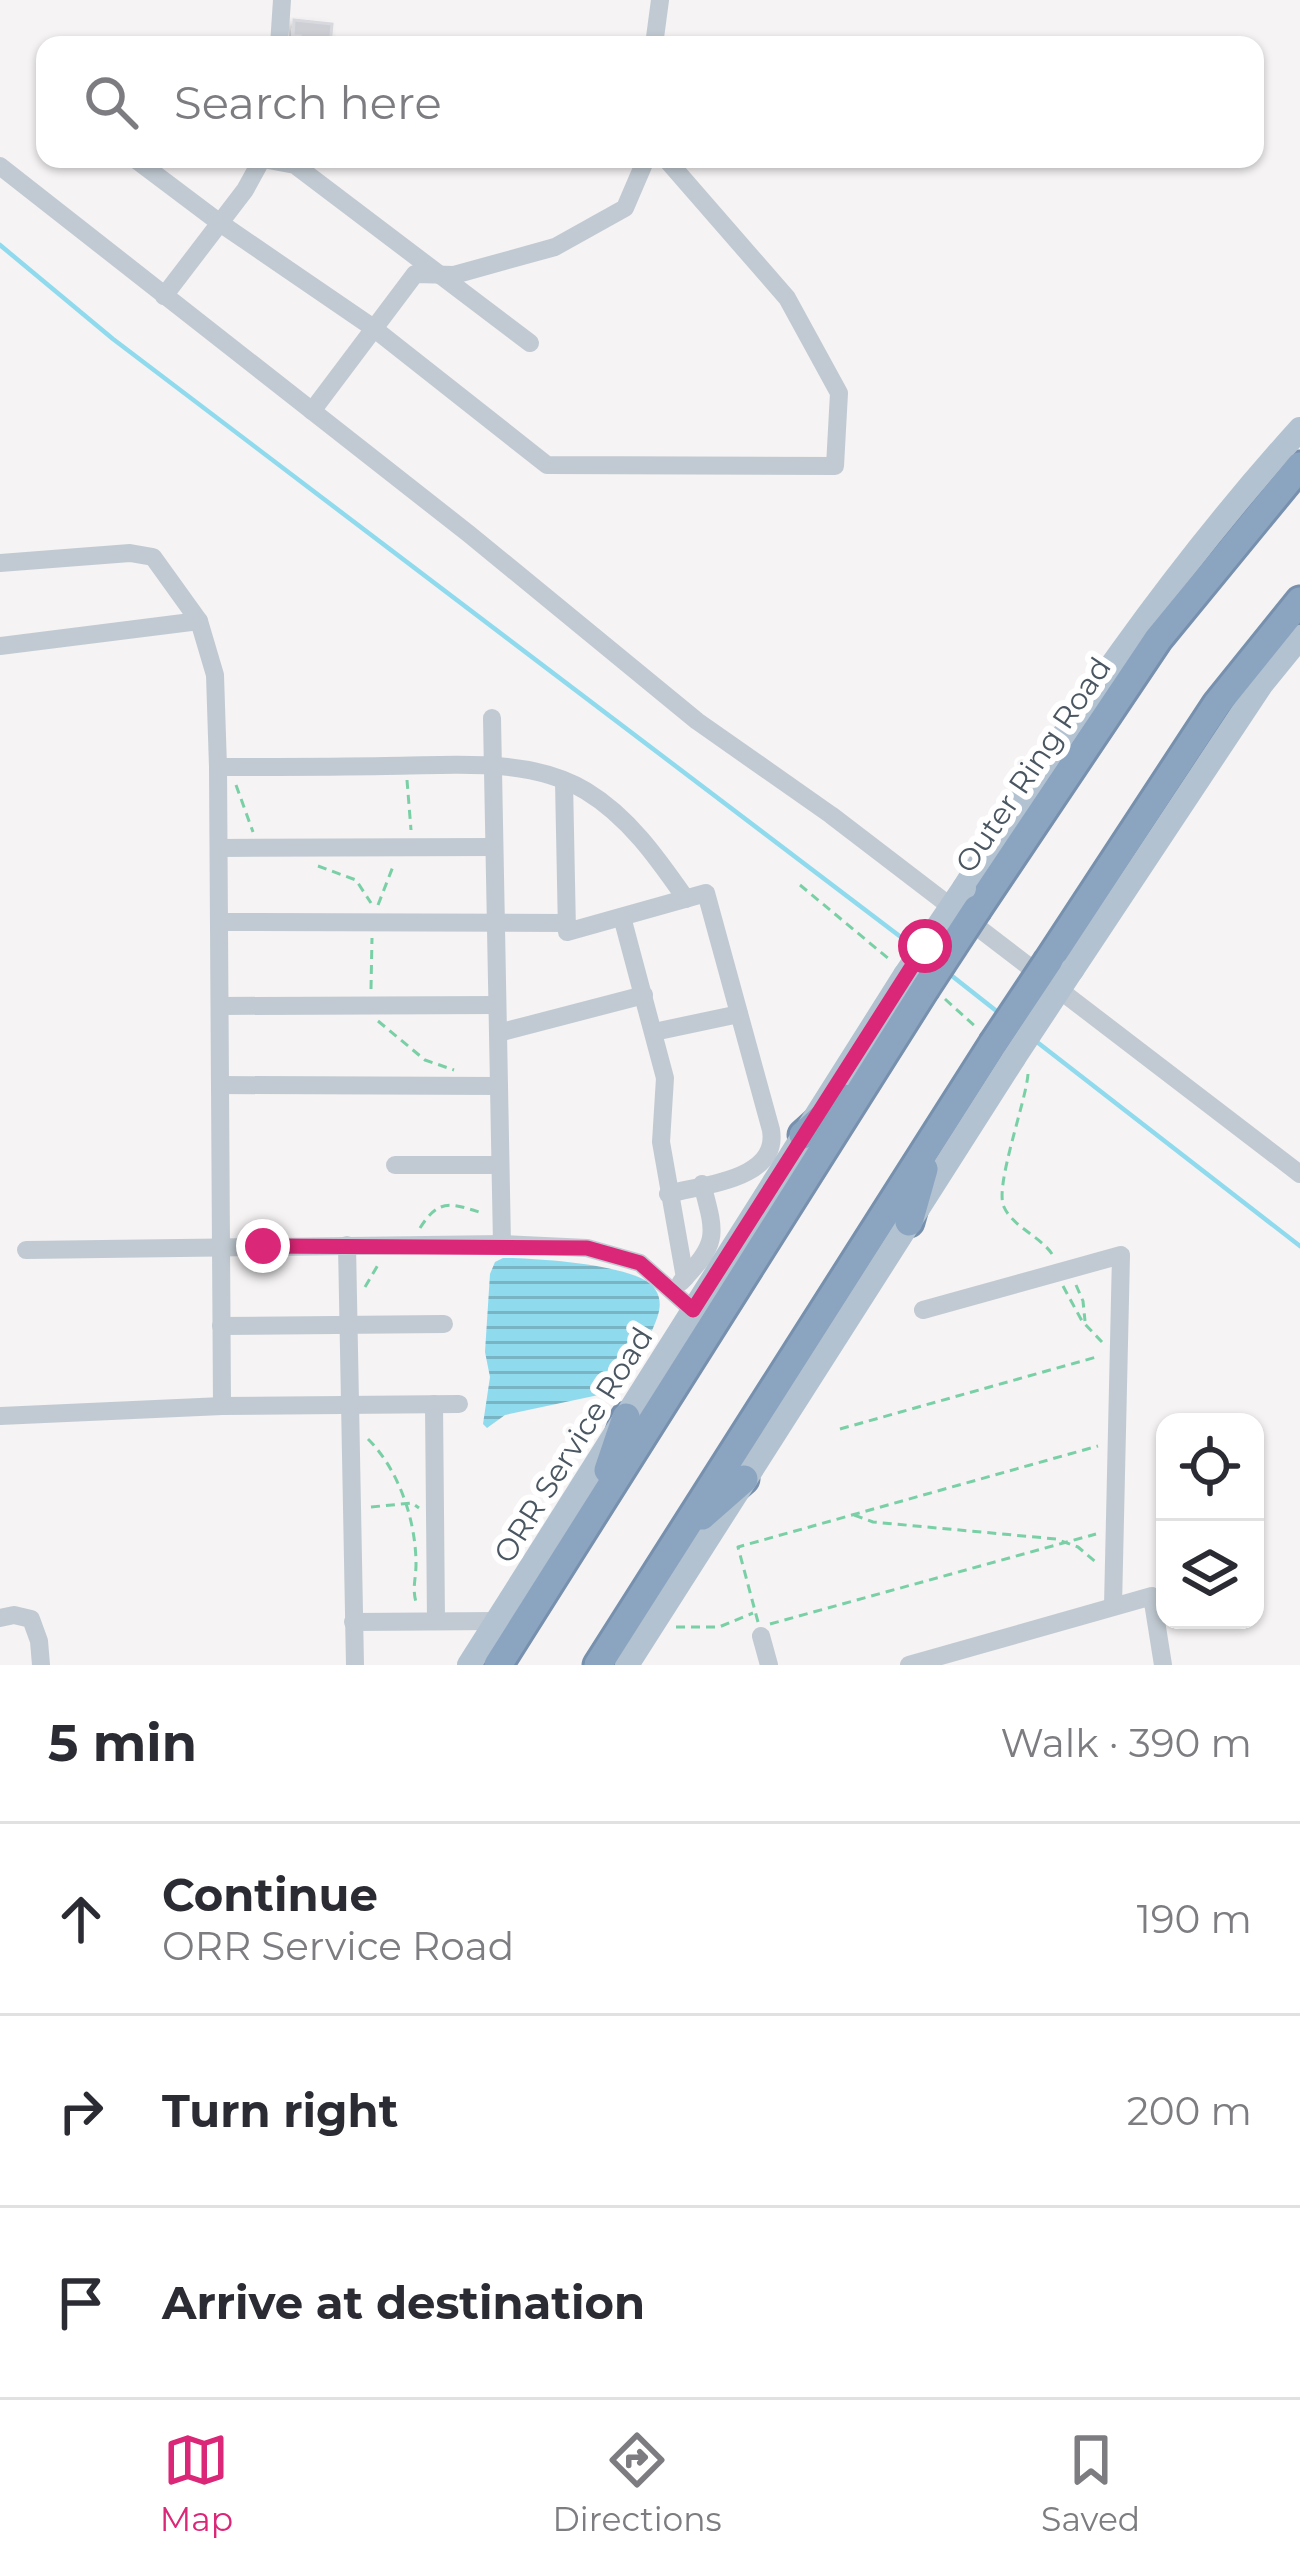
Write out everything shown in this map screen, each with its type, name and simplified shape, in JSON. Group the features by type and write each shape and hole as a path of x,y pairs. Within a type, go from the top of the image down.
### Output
{"highway":[{"name":"Outer Ring Road","path":"498,1665 872,1073 915,983 970,898 1158,639 1300,466"},
{"path":"598,1665 934,1136 1004,1051 1060,965 1217,704 1300,601"},
{"path":"803,1135 872,1073"},
{"path":"909,1222 934,1136"},
{"path":"593,1514 626,1417"},
{"path":"679,1538 744,1479"}],"main road":[{"path":"970,898 1147,612 1235,500 1300,429"},
{"path":"1060,965 1300,637"},
{"name":"ORR Service Road","path":"470,1665 803,1135 915,983"},
{"path":"627,1665 909,1222 1004,1051"}],"street":[{"path":"280,36 282,0"},
{"path":"655,36 660,0"},
{"path":"0,166 469,534 697,722 831,815 1300,1174"},
{"path":"147,168 372,327 547,465 835,466 838,393 788,298 674,168"},
{"path":"164,296 257,168"},
{"path":"299,168 530,343"},
{"path":"312,412 415,274 454,275 555,247 625,208 642,168"},
{"path":"0,563 130,553 153,557 199,621 215,675 222,1406"},
{"path":"0,646 199,621"},
{"path":"492,718 502,1244"},
{"path":"218,767 493,766 564,781 583,789 620,818 651,849 686,899"},
{"path":"564,781 568,932 706,893 772,1130 772,1147 758,1168 668,1194"},
{"path":"219,848 494,847"},
{"path":"622,917 665,1078 660,1125 668,1194 680,1284 693,1310"},
{"path":"219,922 567,923"},
{"path":"498,1033 644,995"},
{"path":"220,1006 497,1005"},
{"path":"654,1032 739,1014"},
{"path":"220,1085 499,1086"},
{"path":"395,1165 500,1165"},
{"path":"680,1284 707,1255 714,1238 702,1184"},
{"path":"26,1250 502,1244 605,1251 680,1284"},
{"path":"347,1245 355,1665"},
{"path":"923,1310 1060,1263 1121,1255 1113,1606"},
{"path":"221,1325 445,1324"},
{"path":"430,1616 434,1404"},
{"path":"0,1416 222,1406 350,1414 460,1404"},
{"path":"909,1665 1152,1596 1163,1665"},
{"path":"352,1622 430,1616 497,1621"},
{"path":"0,1618 31,1619 41,1665"},
{"path":"761,1636 769,1665"}],"path":[{"path":"409,766 411,836 388,874 374,923 371,1005 384,1028 425,1060 458,1072 471,1086"},
{"path":"348,1302 374,1277 380,1260 394,1245 412,1238 431,1210 453,1204 502,1218"},
{"path":"1060,1263 1080,1290 1085,1324"},
{"path":"840,1429 1119,1351"},
{"path":"350,1414 392,1469 405,1502 416,1565 414,1600 430,1616"},
{"path":"1115,1529 759,1627 738,1547 1117,1441"},
{"path":"351,1509 405,1502 435,1520"},
{"path":"852,1514 873,1522 1068,1542 1114,1573"},
{"path":"656,1620 700,1629 719,1627 755,1612"}],"water":[{"path":"503,1258 608,1268 645,1280 655,1289 660,1306 656,1322 633,1366 608,1393 505,1415 487,1428 483,1424 490,1377 485,1352 490,1274 495,1262"}],"building":[{"path":"294,20 332,24 331,36 293,36"}],"waterway":[{"path":"0,245 113,339 914,947"},
{"path":"947,972 999,1013"},
{"path":"1037,1042 1300,1246"}],"route":[{"path":"263,1246 587,1248 640,1263 693,1310 925,946"}]}
